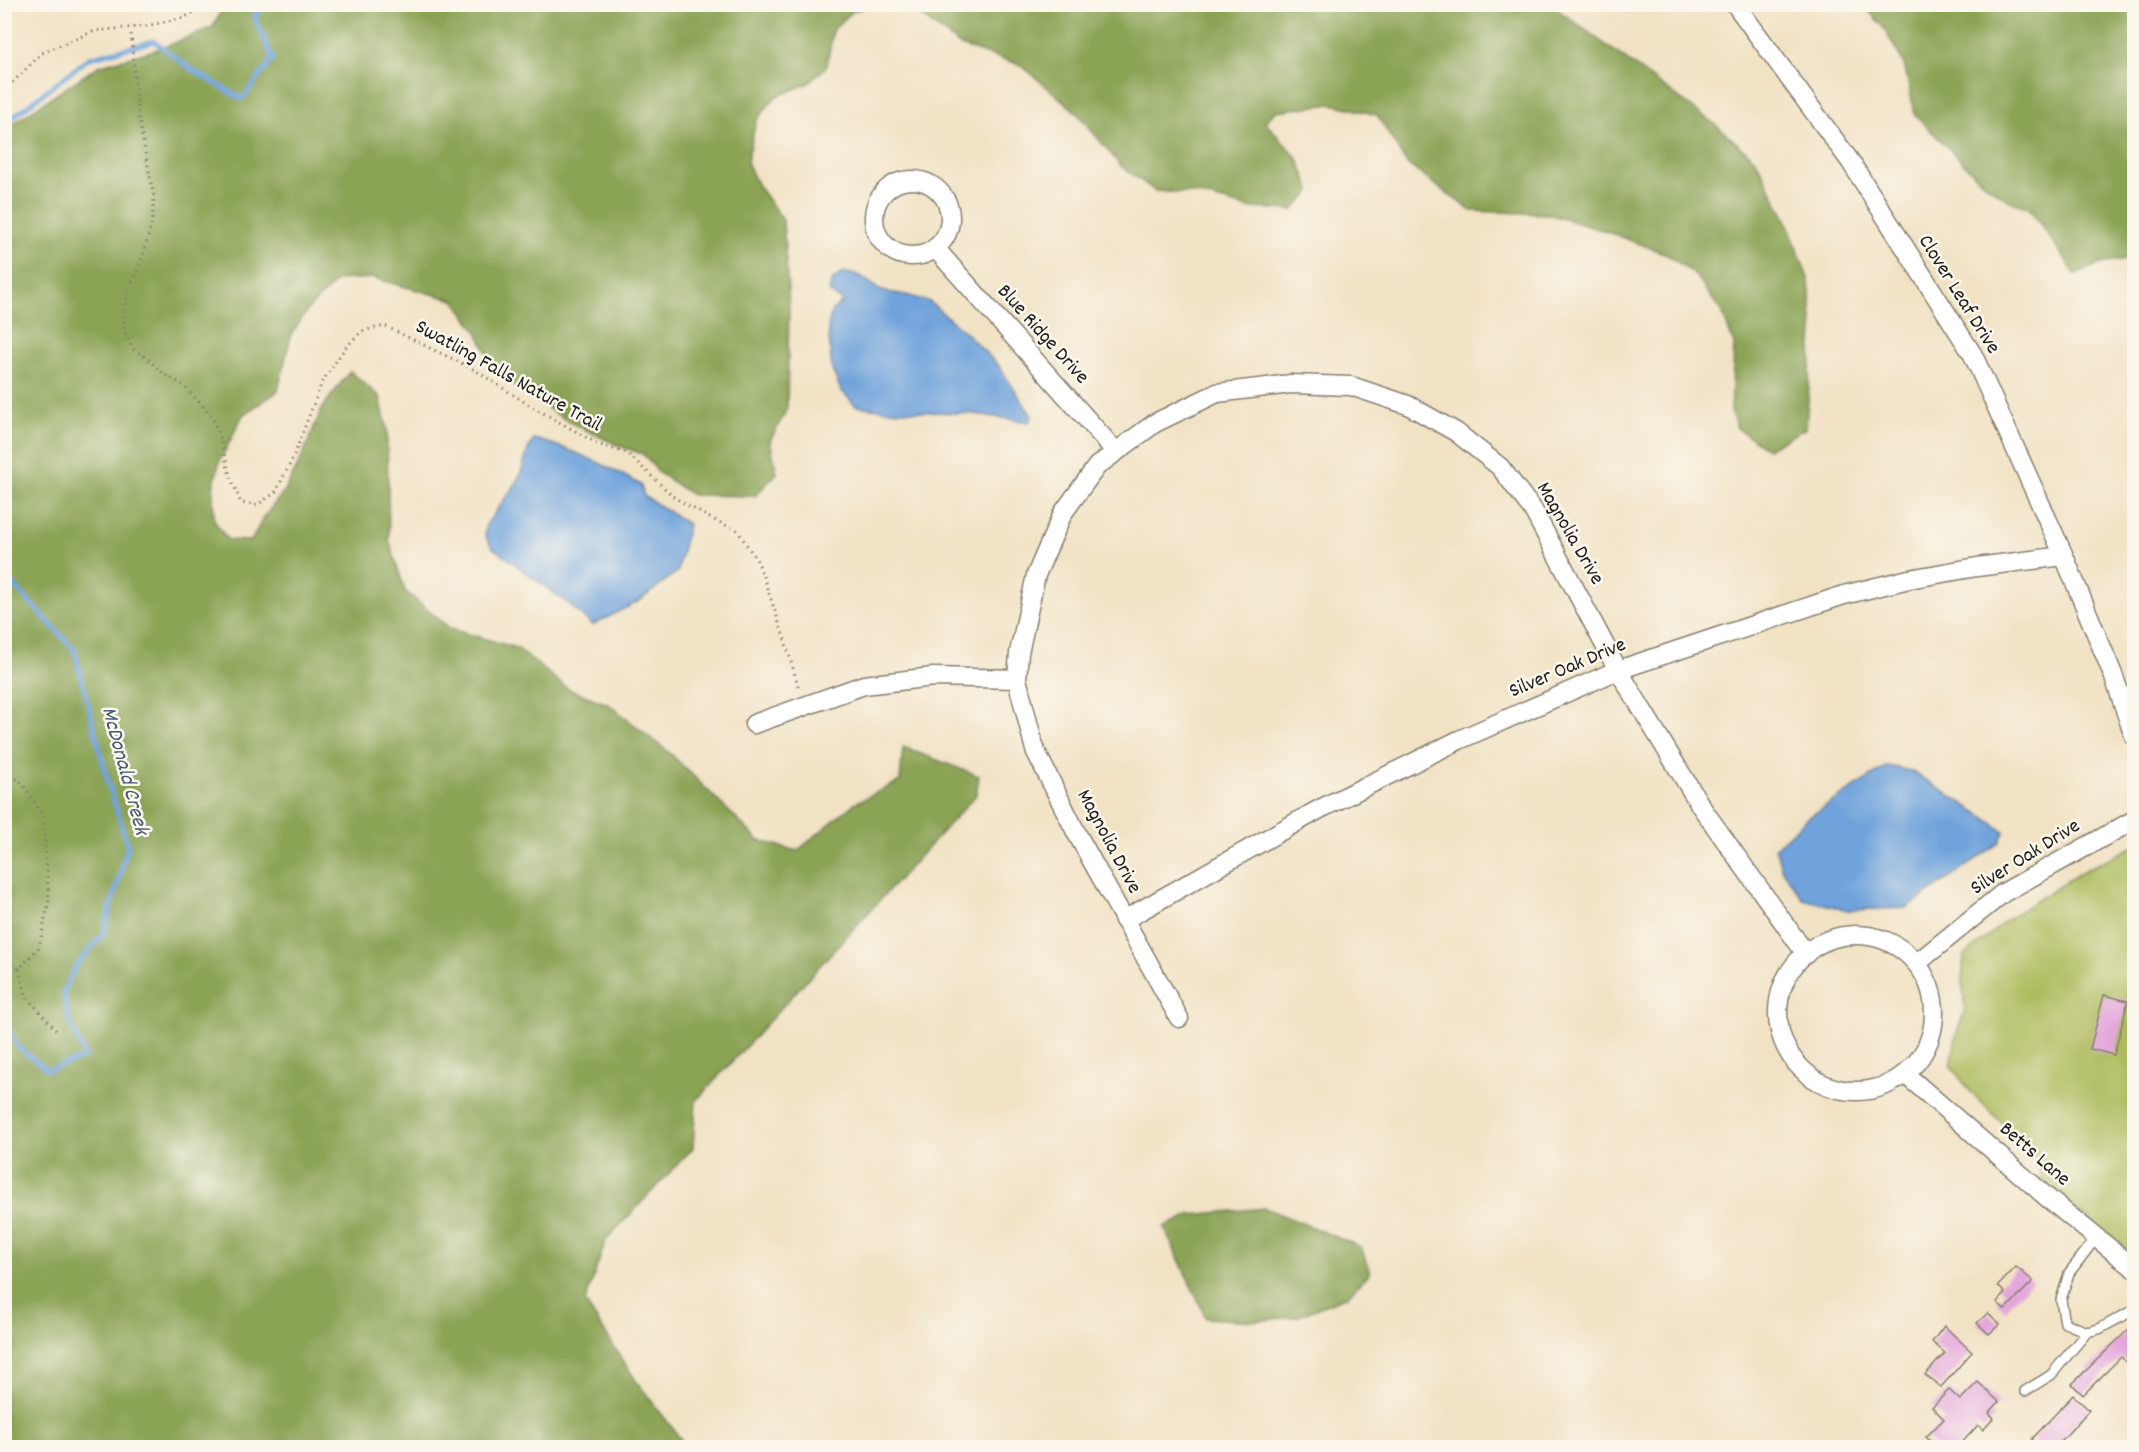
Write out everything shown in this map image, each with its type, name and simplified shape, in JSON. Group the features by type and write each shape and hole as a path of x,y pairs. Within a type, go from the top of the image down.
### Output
{"street":[{"name":"Clover Leaf Drive","path":"1735,4 1850,161 1973,355 1987,391 2064,556 2114,676 2134,736"},
{"path":"917,180 935,187 944,197 949,208 950,220 947,232 935,248 919,255 907,255 895,252 885,245 874,222 874,209 879,198 888,188 899,182 917,180"},
{"name":"Blue Ridge Drive","path":"935,248 1116,452"},
{"name":"Magnolia Drive","path":"1179,1018 1077,834 1035,750 1017,679 1019,653 1036,576 1063,513 1097,466 1155,423 1217,393 1291,384 1352,386 1408,405 1456,432 1500,467 1533,510 1618,670 1702,808 1806,954"},
{"name":"Silver Oak Drive","path":"1124,920 1318,810 1459,740 1618,670 1844,595 1909,579 1977,567 2064,556"},
{"path":"754,723 864,686 933,677 1017,679"},
{"name":"Silver Oak Drive","path":"1917,963 2003,893 2134,820"},
{"path":"1856,934 1879,938 1900,948 1917,963 1929,984 1935,1007 1933,1031 1924,1053 1905,1074 1889,1084 1866,1091 1842,1090 1819,1082 1800,1067 1787,1049 1779,1027 1779,1004 1784,982 1796,963 1813,947 1834,938 1856,934"},
{"name":"Betts Lane","path":"1905,1074 2096,1238 2133,1265"}],"lane":[{"path":"2087,1332 2066,1323 2061,1300 2069,1273 2096,1238"},
{"path":"2025,1391 2051,1375 2087,1332 2099,1329 2134,1310"}],"path":[{"path":"4,92 42,53 94,31 131,28 183,18 210,4"},
{"path":"131,28 137,85"},
{"name":"Swatling Falls Nature Trail","path":"131,34 138,116 154,197 152,223 128,292 123,315 125,333 133,349 164,374 183,385 212,415 230,476 242,503 257,505 275,493 293,458 322,382 345,348 362,331 385,326 475,370 529,405 600,445 627,453 675,498 737,530 758,562 785,640 804,706"},
{"path":"4,781 20,779 43,816 49,900 39,947 19,969"},
{"path":"4,961 19,969 26,996 56,1030"}],"green space":[{"path":"224,5 873,5 853,11 833,30 827,66 809,83 775,97 756,121 747,162 758,186 783,220 789,304 787,409 770,441 777,473 755,496 692,495 659,473 643,454 619,446 569,422 507,381 490,360 476,330 454,300 373,278 338,280 309,308 291,335 278,391 243,415 219,463 213,489 214,520 228,540 251,541 264,517 285,490 301,459 322,408 350,371 380,397 387,429 389,540 405,591 451,629 517,648 568,689 608,704 671,754 758,840 797,851 855,803 900,781 903,747 979,776 976,795 696,1101 693,1148 606,1240 585,1302 637,1382 687,1447 5,1447 5,129 98,66 162,48 213,27"},
{"path":"907,5 1551,5 1716,125 1756,160 1785,217 1809,281 1813,331 1806,428 1767,449 1737,428 1731,411 1734,344 1722,312 1694,274 1664,253 1605,231 1548,214 1471,211 1407,164 1377,115 1332,104 1276,111 1265,122 1298,159 1311,191 1293,210 1249,208 1197,194 1155,191 1121,166 1076,112 1021,65 961,46"},
{"path":"1864,5 2134,5 2134,259 2104,263 2076,275 2029,208 2010,201 1982,182 1915,115 1904,64 1883,27"},
{"path":"2134,846 2134,1255 2042,1183 2037,1158 1969,1090 1951,1066 1956,1036 1965,1009 1962,980 1964,956 2009,918 2083,871"},
{"path":"1265,1208 1361,1247 1370,1273 1347,1296 1296,1317 1253,1321 1206,1318 1164,1227 1190,1215"}],"water":[{"path":"843,272 860,276 882,291 930,302 999,366 1032,416 1029,422 975,414 887,410 856,406 841,390 832,370 828,327 832,310 843,302 829,292 832,281"},
{"path":"534,439 575,452 641,485 644,496 688,524 678,571 639,601 593,625 492,547 485,535 486,525 515,485"},
{"path":"1887,766 1911,771 1980,814 2004,832 1999,843 1907,908 1848,910 1803,899 1781,868 1775,847 1809,817"}],"building":[{"path":"2104,995 2128,1001 2114,1055 2090,1049"},
{"path":"2016,1267 2033,1281 2005,1310 1997,1302 2005,1293 1998,1286"},
{"path":"1988,1313 2000,1324 1989,1334 1977,1323"},
{"path":"1944,1326 1972,1352 1941,1387 1925,1375 1945,1353 1932,1342"},
{"path":"2132,1326 2134,1328 2134,1371 2121,1357 2083,1395 2072,1384"},
{"path":"1978,1382 1999,1402 1989,1413 1994,1418 1983,1430 1978,1425 1957,1448 1937,1448 1926,1437 1944,1419 1932,1407 1949,1390 1960,1400"},
{"path":"2073,1395 2089,1410 2055,1448 2041,1448 2032,1439"}],"waterway":[{"name":"McDonald Creek","path":"4,124 89,58 154,41 191,69 242,99 273,59 254,16 267,4"},
{"name":"McDonald Creek","path":"4,575 74,649 108,782 128,846 103,934 75,967 63,993 69,1021 85,1057 48,1070 18,1047 4,1019"}]}
